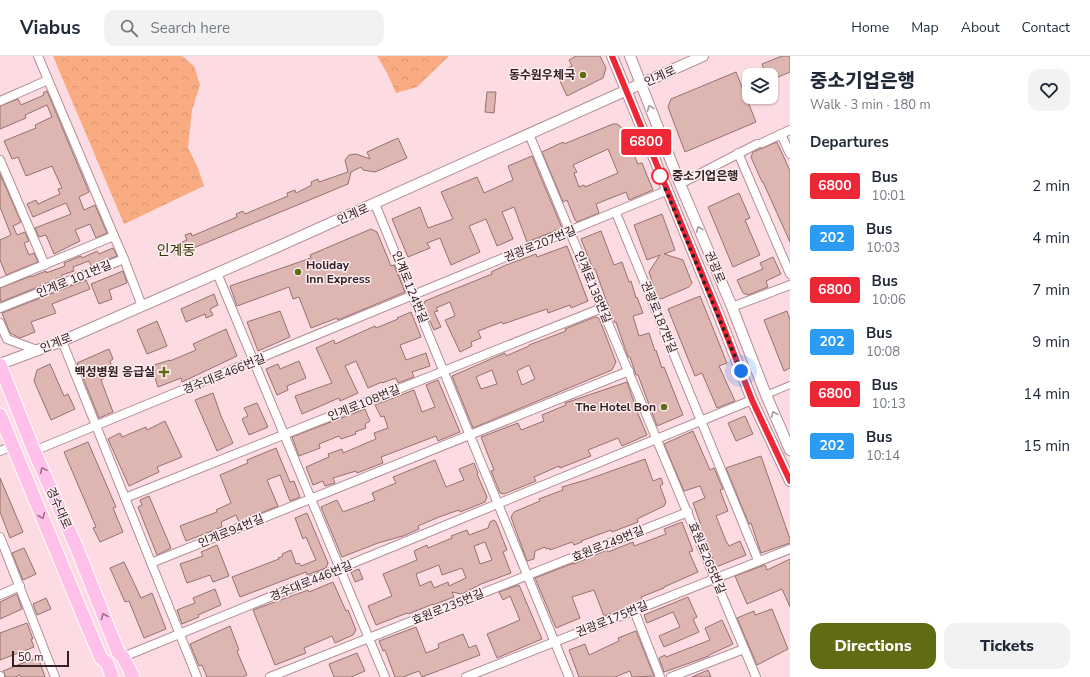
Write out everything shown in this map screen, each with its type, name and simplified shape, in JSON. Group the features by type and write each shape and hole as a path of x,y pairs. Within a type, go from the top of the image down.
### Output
{"main road":[{"name":"경수대로","path":"0,365 34,451 76,546 121,655 133,677"},
{"name":"경수대로","path":"0,415 101,658 107,664 112,677"},
{"name":"경수대로","path":"121,655 117,659 123,677"},
{"name":"경수대로","path":"101,658 100,667 103,677"}],"street":[{"path":"38,56 124,259"},
{"name":"권광로","path":"612,56 666,191 718,313 752,400 790,481"},
{"name":"권광로","path":"630,56 680,184 790,450"},
{"name":"인계로","path":"0,365 62,341 375,204 703,56"},
{"path":"0,100 47,78"},
{"path":"680,184 738,153 790,130"},
{"name":"인계로138번길","path":"529,134 657,439"},
{"path":"781,134 790,154"},
{"path":"738,153 790,274"},
{"path":"0,160 45,265"},
{"name":"권광로207번길","path":"413,296 666,191"},
{"name":"인계로124번길","path":"375,204 498,504"},
{"name":"권광로187번길","path":"616,213 701,421"},
{"path":"0,283 114,236"},
{"name":"인계로 101번길","path":"0,308 124,259 142,306"},
{"path":"217,273 385,677"},
{"path":"732,307 790,285"},
{"name":"경수대로466번길","path":"34,451 413,296"},
{"path":"444,371 602,308"},
{"path":"0,323 7,339 37,350"},
{"path":"62,341 197,677"},
{"name":"인계로108번길","path":"285,434 444,371"},
{"path":"311,498 629,371"},
{"path":"766,395 790,385"},
{"path":"569,677 498,504 752,400"},
{"path":"701,421 758,560"},
{"path":"125,498 285,434"},
{"name":"효원로265번길","path":"657,439 756,677"},
{"path":"0,450 12,446"},
{"name":"인계로94번길","path":"151,563 311,498"},
{"name":"경수대로446번길","path":"121,655 180,634 498,504"},
{"name":"효원로249번길","path":"528,576 688,512"},
{"path":"0,537 55,677"},
{"name":"권광로175번길","path":"466,677 790,548"},
{"name":"효원로235번길","path":"270,677 528,576"},
{"path":"0,594 20,586"},
{"path":"634,610 660,677"},
{"path":"671,677 744,649"}],"green space":[{"path":"53,56 182,56 194,66 200,85 192,110 188,148 198,168 204,186 124,224"},
{"path":"377,56 449,56 417,87 396,93"}],"building":[{"name":"동수원우체국","path":"576,56 600,56 606,68 603,78 567,96 558,77 567,73 565,69 572,66 569,60"},
{"path":"782,56 790,56 790,72 778,77 778,68 763,68 762,64"},
{"path":"736,72 742,87 742,104 749,104 756,122 685,152 668,107 671,99"},
{"path":"47,91 89,192 79,197 84,210 95,205 107,233 96,238 90,224 75,230 80,241 54,254 46,235 39,237 35,228 71,214 66,203 33,217 27,204 36,200 38,204 60,194 58,189 62,188 52,166 26,176 18,157 12,159 4,141 36,128 35,125 52,117 47,105 25,115 26,118 0,129 0,106 18,99 21,105 44,95 43,93"},
{"path":"487,92 496,92 494,113 485,112"},
{"path":"613,124 617,124 621,127 638,164 642,163 653,190 629,200 626,192 596,204 599,213 577,222 567,200 563,202 542,152 563,142 564,144","holes":["608,149 618,173 585,187 584,185 579,187 574,173 577,172 573,165"]},
{"path":"398,138 407,158 375,172 363,170 361,167 351,172 348,184 179,254 176,245 187,240 185,235 191,233 192,236 237,217 236,214 243,211 245,214 288,196 287,193 295,190 296,193 312,185 311,182 318,179 319,182 348,172 345,160 349,155 356,154 370,159 367,152"},
{"path":"777,142 790,171 790,242 751,157 753,152"},
{"path":"532,156 562,228 527,242 514,207 502,212 513,239 497,246 486,219 469,226 480,252 451,265 440,238 427,243 430,248 408,257 392,219 420,207 428,228 453,219 441,192 477,177 484,193 513,180 508,166"},
{"path":"0,174 21,222 13,226 17,235 25,232 29,241 24,243 29,255 34,253 38,262 6,275 0,260 0,240 11,235 0,207"},
{"path":"739,193 750,218 745,220 760,255 733,267 708,207"},
{"path":"662,214 675,250 664,254 683,260 692,283 689,287 661,299 657,297 649,272 660,255 647,260 634,225"},
{"path":"371,229 377,232 391,266 394,265 405,292 338,320 337,318 311,328 299,297 293,299 289,287 237,306 230,286 311,258 310,255"},
{"path":"601,231 614,265 622,262 643,313 633,316 639,336 649,333 662,368 664,367 683,415 657,426 638,375 636,375 630,357 628,357 595,269 593,269 581,239"},
{"path":"567,246 588,301 571,308 570,305 548,313 547,309 503,324 502,322 478,331 481,338 471,342 472,346 460,352 445,320 455,316 450,302 436,308 438,311 434,312 441,327 434,330 423,306 425,301 492,274 491,272 506,265 536,254 537,257"},
{"path":"113,248 117,256 91,266 89,261 73,267 74,271 62,275 62,277 1,302 0,288 31,276 46,271 46,273 65,266 64,263 81,256 82,258 97,251 99,254"},
{"path":"773,257 781,274 766,281 768,287 748,295 743,293 737,280 763,269 760,263"},
{"path":"123,271 127,283 109,290 112,299 99,304 91,284"},
{"path":"86,280 90,289 52,304 56,313 31,322 35,332 20,338 10,333 2,313"},
{"path":"214,294 218,305 210,309 213,315 206,318 205,314 186,322 181,309"},
{"path":"700,296 727,363 719,366 735,401 717,408 702,373 695,376 668,309"},
{"path":"280,311 290,337 258,351 247,322"},
{"path":"787,311 790,320 790,368 784,371 764,320"},
{"path":"411,312 421,337 400,345 406,360 426,353 430,366 412,372 414,377 398,383 396,378 368,388 356,361 345,366 358,393 340,401 339,398 302,414 295,396 332,383 316,348 334,340 335,344 375,326 376,328 398,319 397,318"},
{"path":"595,317 599,318 616,362 612,370 473,428 452,376 505,353 506,356 529,345 566,331 565,329","holes":["529,365 535,379 522,385 517,371","492,370 497,384 481,389 476,377"]},
{"path":"157,321 167,346 147,354 137,330"},
{"path":"226,329 237,356 182,382 181,378 158,387 151,366 170,361 196,350 193,344"},
{"path":"109,349 113,359 110,361 113,369 112,372 101,380 113,412 99,418 77,363"},
{"path":"299,361 306,378 287,386 288,390 277,395 266,369 278,364 280,369"},
{"path":"50,364 64,396 68,394 75,409 51,420 34,381 37,370"},
{"path":"438,380 460,432 438,441 436,436 381,457 383,463 357,473 356,471 333,478 335,483 325,486 323,481 313,485 306,467 329,457 328,454 342,449 343,453 376,439 374,433 388,428 384,416 381,417 375,405 414,390 422,412 435,407 426,385"},
{"path":"627,382 647,435 622,446 618,438 588,450 591,456 560,468 559,466 534,477 536,481 504,494 500,493 491,471 494,470 481,437 518,423 521,430 544,421 542,415 566,405 565,403"},
{"path":"213,393 233,443 217,451 195,400"},
{"path":"257,403 268,427 249,435 242,419 248,416 244,408"},
{"path":"365,409 370,421 365,424 366,428 355,432 356,434 341,439 339,436 319,444 320,448 299,456 292,437"},
{"path":"745,416 753,434 736,441 728,423"},
{"path":"165,421 182,457 157,467 159,472 129,486 108,439 120,433 122,437 146,427 147,430"},
{"path":"693,431 710,470 714,468 723,489 720,490 728,511 716,516 726,541 729,546 740,541 746,555 716,567 699,526 701,525 693,503 705,498 700,486 684,491 664,444"},
{"path":"88,442 116,507 113,508 123,532 100,542 93,528 96,527 64,452"},
{"path":"276,448 290,482 294,481 300,497 290,501 280,475 267,480 278,506 239,522 236,515 221,522 222,527 186,541 180,526 217,512 216,510 231,503 220,475 248,463 247,460"},
{"path":"761,456 790,539 790,543 761,553 751,523 749,524 726,468"},
{"path":"645,459 653,481 661,478 663,484 660,486 666,502 664,506 637,519 638,522 612,532 611,530 574,545 572,542 550,550 549,548 546,549 545,547 535,551 534,559 527,561 511,517 514,512 540,501 539,499 563,490 562,487"},
{"path":"435,460 446,487 464,480 459,469 474,463 487,497 485,502 460,512 459,510 439,517 418,526 419,529 403,536 378,543 342,557 321,507 337,500 343,512 375,500 372,493 396,483 393,477"},
{"path":"0,478 23,532 10,538 0,512"},
{"path":"149,496 171,548 157,555 138,507 142,505 140,500"},
{"path":"307,513 328,563 326,568 307,575 306,572 240,597 232,577 279,559 278,558 283,556 282,554 291,550 296,564 299,563 301,566 316,560 306,537 303,539 295,518"},
{"path":"494,520 496,522 507,550 503,552 511,573 481,584 462,594 452,592 454,597 376,625 368,606 392,596 383,574 417,560 414,551 427,545 428,548 452,538 451,536 467,530 469,535 488,528 490,522","holes":["485,542 492,560 480,564 474,546","439,565 442,575 462,568 466,578 449,586 448,582 434,588 431,581 420,586 416,574"]},
{"path":"682,522 693,551 689,552 698,572 641,597 643,601 604,616 594,590 572,597 580,618 556,628 535,578 607,550 608,552 633,542 634,546 666,534 664,529"},
{"path":"217,545 229,576 213,582 210,575 187,583 180,564 203,556 201,552"},
{"path":"24,548 36,574 23,580 12,553"},
{"path":"790,559 790,607 782,589 747,604 735,576 765,565 767,570"},
{"path":"124,562 141,598 152,593 166,629 144,638 129,601 125,602 110,568"},
{"path":"359,569 363,579 355,582 351,572"},
{"path":"333,582 346,611 348,610 356,630 353,635 335,643 332,636 304,648 306,653 275,665 253,610 308,590 309,592"},
{"path":"519,585 542,639 497,658 487,634 520,620 510,596 503,600 499,592"},
{"path":"215,589 221,605 182,624 177,610 195,603 193,598"},
{"path":"17,594 22,609 0,619 0,602"},
{"path":"688,597 697,617 693,619 699,632 664,647 659,636 680,627 673,612 647,623 644,615"},
{"path":"46,598 51,609 37,615 33,604"},
{"path":"772,609 788,649 757,665 737,618 754,611 755,615"},
{"path":"722,620 733,644 709,656 664,672 659,658 665,655 666,657 710,640 705,628"},
{"path":"27,623 33,639 31,639 34,647 0,660 0,633"},
{"path":"230,626 239,650 237,651 247,675 243,677 207,677 202,665 199,666 190,644"},
{"path":"416,627 426,653 439,648 438,644 463,634 469,648 476,645 480,655 422,677 419,671 403,677 395,677 385,650 383,651 379,641"},
{"path":"636,631 654,676 632,677 630,671 615,677 579,677 569,650 585,644 589,655 619,641 618,638"},
{"path":"357,653 365,671 351,677 334,677 329,664"},
{"path":"38,657 45,677 21,677 20,675 15,677 6,677 3,671"},
{"path":"708,670 711,677 692,677"}],"bus line":[{"name":"6800","path":"612,56 625,91 718,313 752,400 790,481"}],"place":[{"name":"동수원우체국","path":"583,75"},
{"name":"중소기업은행","path":"660,176"},
{"name":"Holiday Inn Express","path":"298,272"},
{"name":"백성병원 응급실","path":"164,372"},
{"name":"The Hotel Bon","path":"664,407"}],"district":[{"name":"인계동","path":"176,250"}],"route":[{"path":"660,176 741,371"}]}
